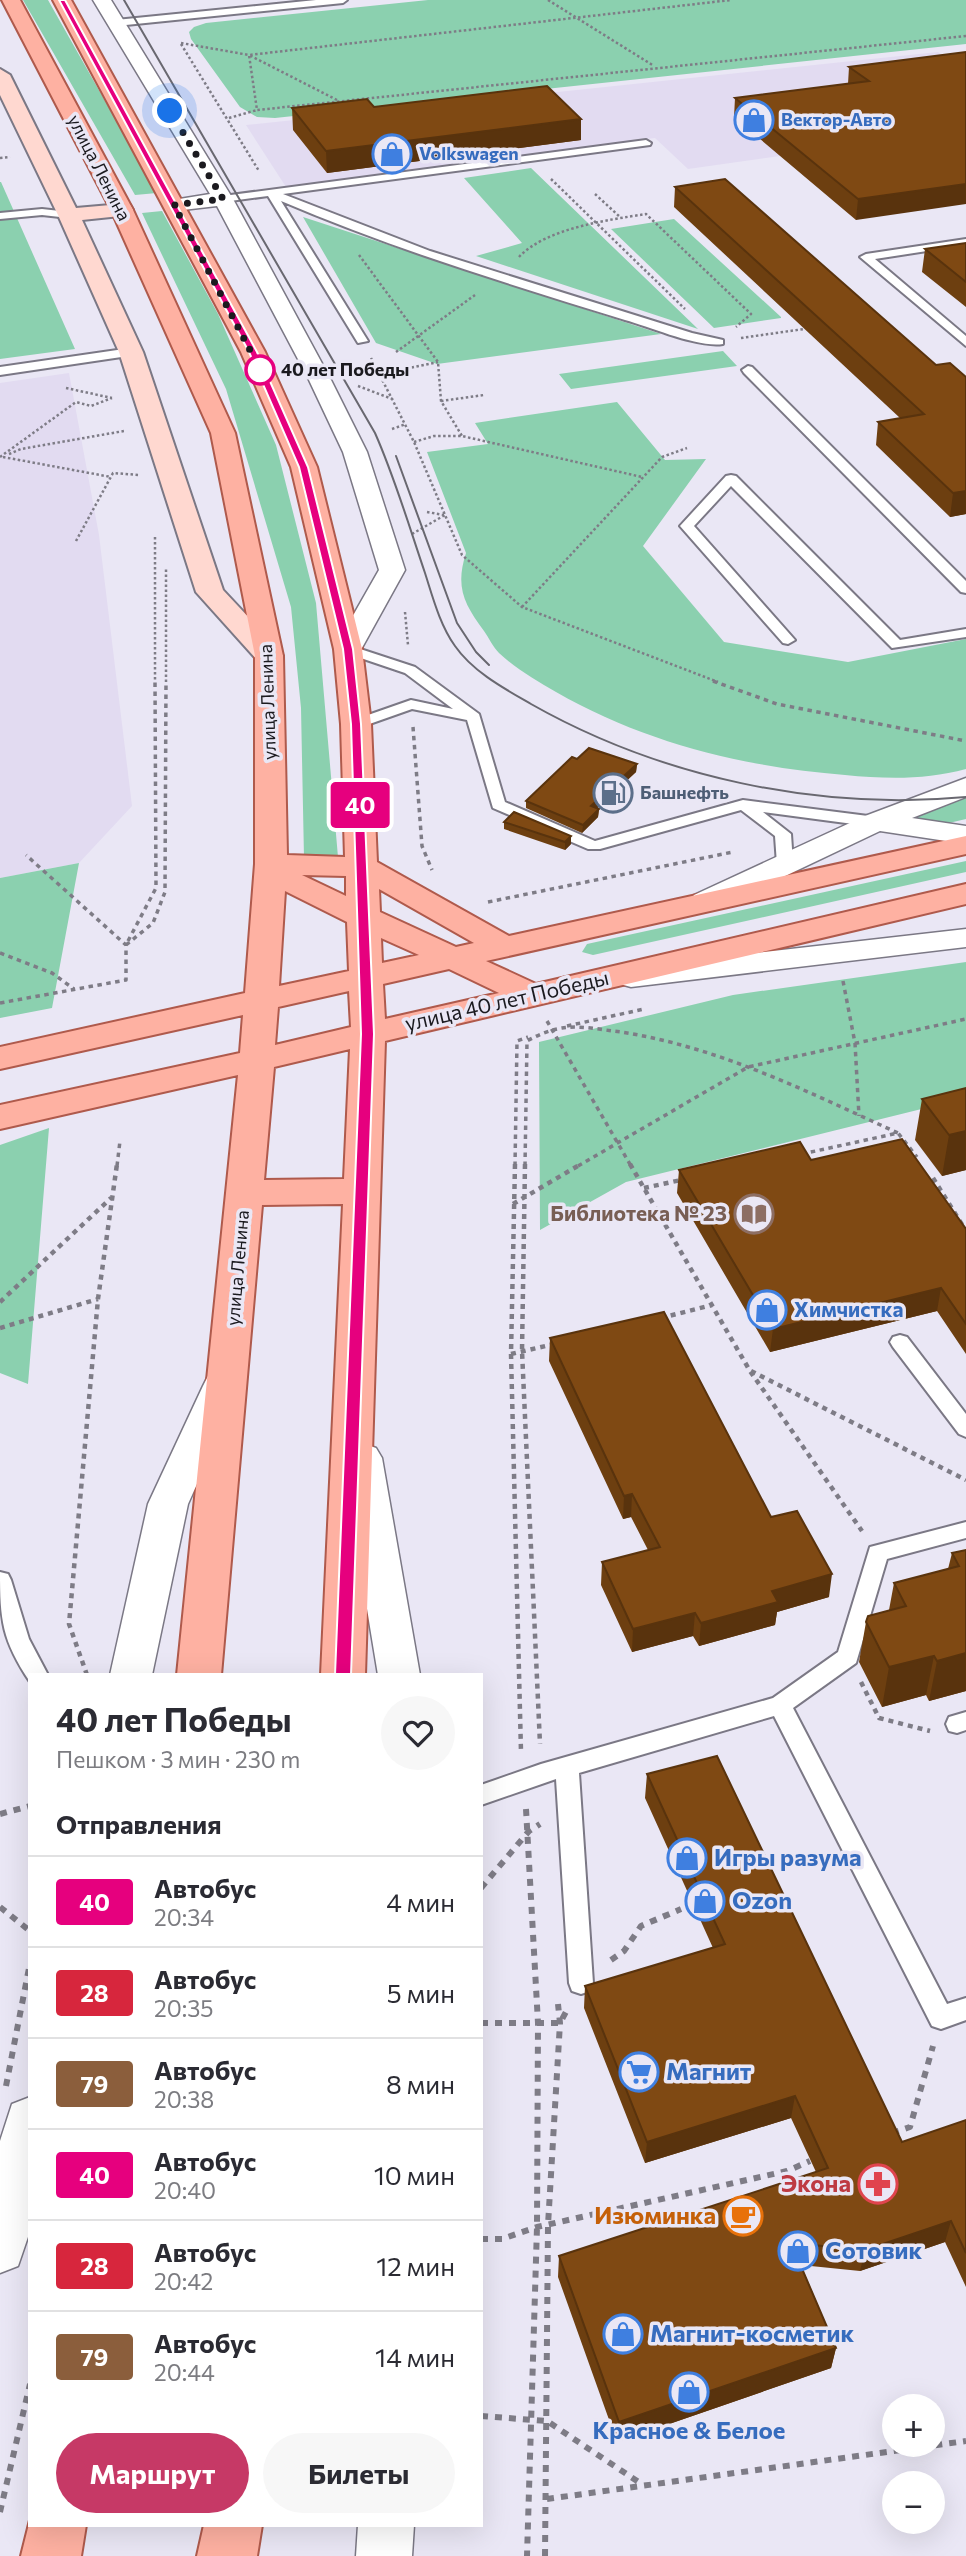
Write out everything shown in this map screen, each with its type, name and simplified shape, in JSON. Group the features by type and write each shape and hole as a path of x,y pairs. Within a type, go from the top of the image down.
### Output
{"main road":[{"name":"улица Ленина","path":"11,0 122,210 223,433 270,656 271,867 262,1000 199,1673"},
{"path":"62,0 253,352 304,467 348,649 356,724 368,1034 343,1673"},
{"path":"122,210 174,205"},
{"path":"0,1058 966,845"},
{"path":"271,867 363,867 503,946"},
{"path":"271,867 365,918 532,995"},
{"name":"улица 40 лет Победы","path":"2,1112 257,1060 966,894"},
{"path":"565,933 596,980"},
{"path":"244,1193 361,1191"},
{"path":"51,2556 57,2527"},
{"path":"227,2556 233,2527"}],"street":[{"path":"102,0 223,199 355,452 392,570 348,649"},
{"path":"0,75 69,215 131,352 210,592 270,656"},
{"path":"174,205 223,199"},
{"path":"69,215 122,210"},
{"path":"705,902 784,853 876,822 966,787"},
{"path":"876,822 966,835"},
{"path":"596,980 966,938"},
{"name":"улица Ленина","path":"131,1673 168,1504 229,1373"},
{"path":"354,1415 399,1673"},
{"path":"2,2234 17,2106"},
{"path":"384,2556 386,2527"}],"lane":[{"path":"116,23 343,0"},
{"path":"223,199 646,143"},
{"path":"271,193 334,221 690,336 719,342"},
{"path":"271,193 362,341"},
{"path":"0,216 33,212 69,215"},
{"path":"966,242 866,257 966,342"},
{"path":"0,371 131,352"},
{"path":"748,370 966,589"},
{"path":"788,639 687,526 731,480 897,645 966,633"},
{"path":"348,649 410,670 474,717 498,805 594,846 743,805 876,822"},
{"path":"356,724 411,704 474,717"},
{"path":"743,805 783,834 784,853"},
{"path":"900,1342 966,1429"},
{"path":"483,1794 780,1705 848,1657 878,1553 966,1530"},
{"path":"0,1580 18,1640 36,1673"},
{"path":"780,1705 941,2018 966,2009"},
{"path":"567,1768 581,1983"}],"path":[{"path":"548,0 655,67"},
{"path":"181,43 249,55 731,0"},
{"path":"176,35 229,118 271,193"},
{"path":"229,118 257,110 966,36"},
{"path":"249,55 339,101"},
{"path":"249,55 257,110"},
{"path":"5,145 33,212"},
{"path":"530,159 719,342"},
{"path":"595,194 620,218"},
{"path":"595,222 646,214 751,314 719,342"},
{"path":"334,221 438,362 441,401 462,436"},
{"path":"719,342 804,329"},
{"path":"1,458 76,402 91,406 121,397 102,356"},
{"path":"102,356 117,409"},
{"path":"438,362 399,370 377,367 406,424 462,555 522,607 634,652 777,704 966,741"},
{"path":"441,401 484,395"},
{"path":"120,420 128,442"},
{"path":"392,429 406,424"},
{"path":"1,458 21,449 124,431"},
{"path":"414,442 434,436 462,436 642,477"},
{"path":"522,607 662,457 687,448"},
{"path":"1,458 111,477"},
{"path":"136,464 143,486"},
{"path":"76,541 113,473 140,475"},
{"path":"427,512 445,515"},
{"path":"406,538 445,515"},
{"path":"0,1003 126,979 126,945 156,888 155,531"},
{"path":"126,945 153,923 165,892 166,564"},
{"path":"484,903 784,853"},
{"path":"26,855 126,945"},
{"path":"0,953 52,973 74,989"},
{"path":"841,970 855,1044 859,1116"},
{"path":"513,1204 748,1067 966,1019"},
{"path":"878,1553 750,1371 552,1029 580,1027 635,1033 683,1045 748,1067 898,1133 917,1157"},
{"path":"791,1156 898,1133"},
{"path":"86,1673 69,1625 98,1299 120,1141"},
{"path":"933,1178 966,1230"},
{"path":"644,1188 684,1179"},
{"path":"0,1302 112,1197"},
{"path":"0,1328 98,1299"},
{"path":"658,1318 712,1305"},
{"path":"511,1354 563,1341"},
{"path":"750,1371 966,1480"},
{"path":"848,1657 879,1718 955,1726"},
{"path":"0,1814 28,1807"},
{"path":"483,1886 529,1831 544,1822"},
{"path":"0,1907 28,1929"},
{"path":"17,2106 28,1986"},
{"path":"882,2137 910,2127 941,2018"},
{"path":"483,2023 560,2023"},
{"path":"483,2240 508,2238 537,2227 787,2171 810,2161"},
{"path":"0,2512 28,2393"},
{"path":"483,2416 547,2421 644,2486"},
{"path":"547,2499 966,2441"}],"shaded area":[{"path":"938,52 966,71 780,156 688,169 655,138 286,187 246,125"},
{"path":"69,373 99,535 132,806 79,863 0,878 0,383"}],"green space":[{"path":"23,0 48,0 157,193 135,195"},
{"path":"428,0 966,0 966,44 275,118 257,117 240,107 191,39 189,32 206,23"},
{"path":"531,168 698,329 476,256 522,243 464,178"},
{"path":"1,182 75,349 0,359"},
{"path":"162,211 218,314 276,445 316,603 338,857 304,858 301,708 291,607 226,389 142,213"},
{"path":"303,217 661,334 437,364 376,343"},
{"path":"674,219 781,318 714,328 611,229"},
{"path":"723,351 737,366 571,389 559,374"},
{"path":"617,402 665,460 706,459 643,546 724,642 848,662 966,639 966,769 921,777 860,776 770,766 696,750 660,739 590,710 534,679 499,653 471,612 463,595 461,576 466,553 427,452 488,444 475,423"},
{"path":"966,797 966,819 936,826 905,820"},
{"path":"966,861 966,872 593,955 582,952 587,944"},
{"path":"79,863 52,1008 0,1018 0,878"},
{"path":"966,962 966,1098 626,1182 540,1230 539,1042 733,995"},
{"path":"49,1128 28,1384 0,1373 0,1145"}],"building":[{"path":"966,52 966,184 858,199 735,98 869,81 849,67"},
{"path":"547,86 581,119 326,151 292,108 367,99 374,107"},
{"path":"725,179 936,365 950,363 966,377 966,491 953,493 878,422 924,414 675,187"},
{"path":"966,243 966,282 925,249"},
{"path":"589,748 637,764 591,806 599,809 583,825 526,801 572,757 577,759"},
{"path":"514,812 571,836 565,842 504,822"},
{"path":"966,1088 966,1131 949,1135 922,1099"},
{"path":"902,1139 966,1229 966,1324 941,1288 773,1329 679,1170 800,1142 811,1160"},
{"path":"664,1312 771,1517 797,1511 832,1574 772,1591 778,1602 701,1623 695,1613 633,1629 602,1562 660,1547 632,1494 624,1496 550,1338"},
{"path":"966,1550 966,1653 937,1661 934,1656 889,1667 866,1622 868,1616 906,1606 894,1583 959,1566 952,1553"},
{"path":"717,1756 902,2142 966,2120 966,2253 951,2221 865,2250 791,2243 836,2348 619,2422 559,2256 828,2168 795,2096 647,2142 585,1986 725,1944 647,1774"}],"tram line":[{"path":"124,0 375,433 441,620 455,646 471,664 511,692 581,730 686,769 741,783 853,799 966,797"},
{"path":"396,456 457,623 476,652 489,665"}],"bus line":[{"name":"40","path":"62,0 253,352 304,467 348,649 356,724 368,1034 343,1673"}],"place":[{"name":"Вектор-Авто","path":"754,120"},
{"name":"Volkswagen","path":"392,154"},
{"name":"40 лет Победы","path":"260,370"},
{"name":"Башнефть","path":"613,793"},
{"name":"Библиотека № 23","path":"754,1214"},
{"name":"Химчистка","path":"767,1310"},
{"name":"Игры разума","path":"687,1858"},
{"name":"Ozon","path":"705,1901"},
{"name":"Магнит","path":"639,2072"},
{"name":"Экона","path":"878,2184"},
{"name":"Изюминка","path":"743,2216"},
{"name":"Сотовик","path":"798,2251"},
{"name":"Магнит-косметик","path":"623,2334"},
{"name":"Красное & Белое","path":"689,2392"}],"route":[{"path":"170,111 223,199 174,205 263,375 260,370"}]}
